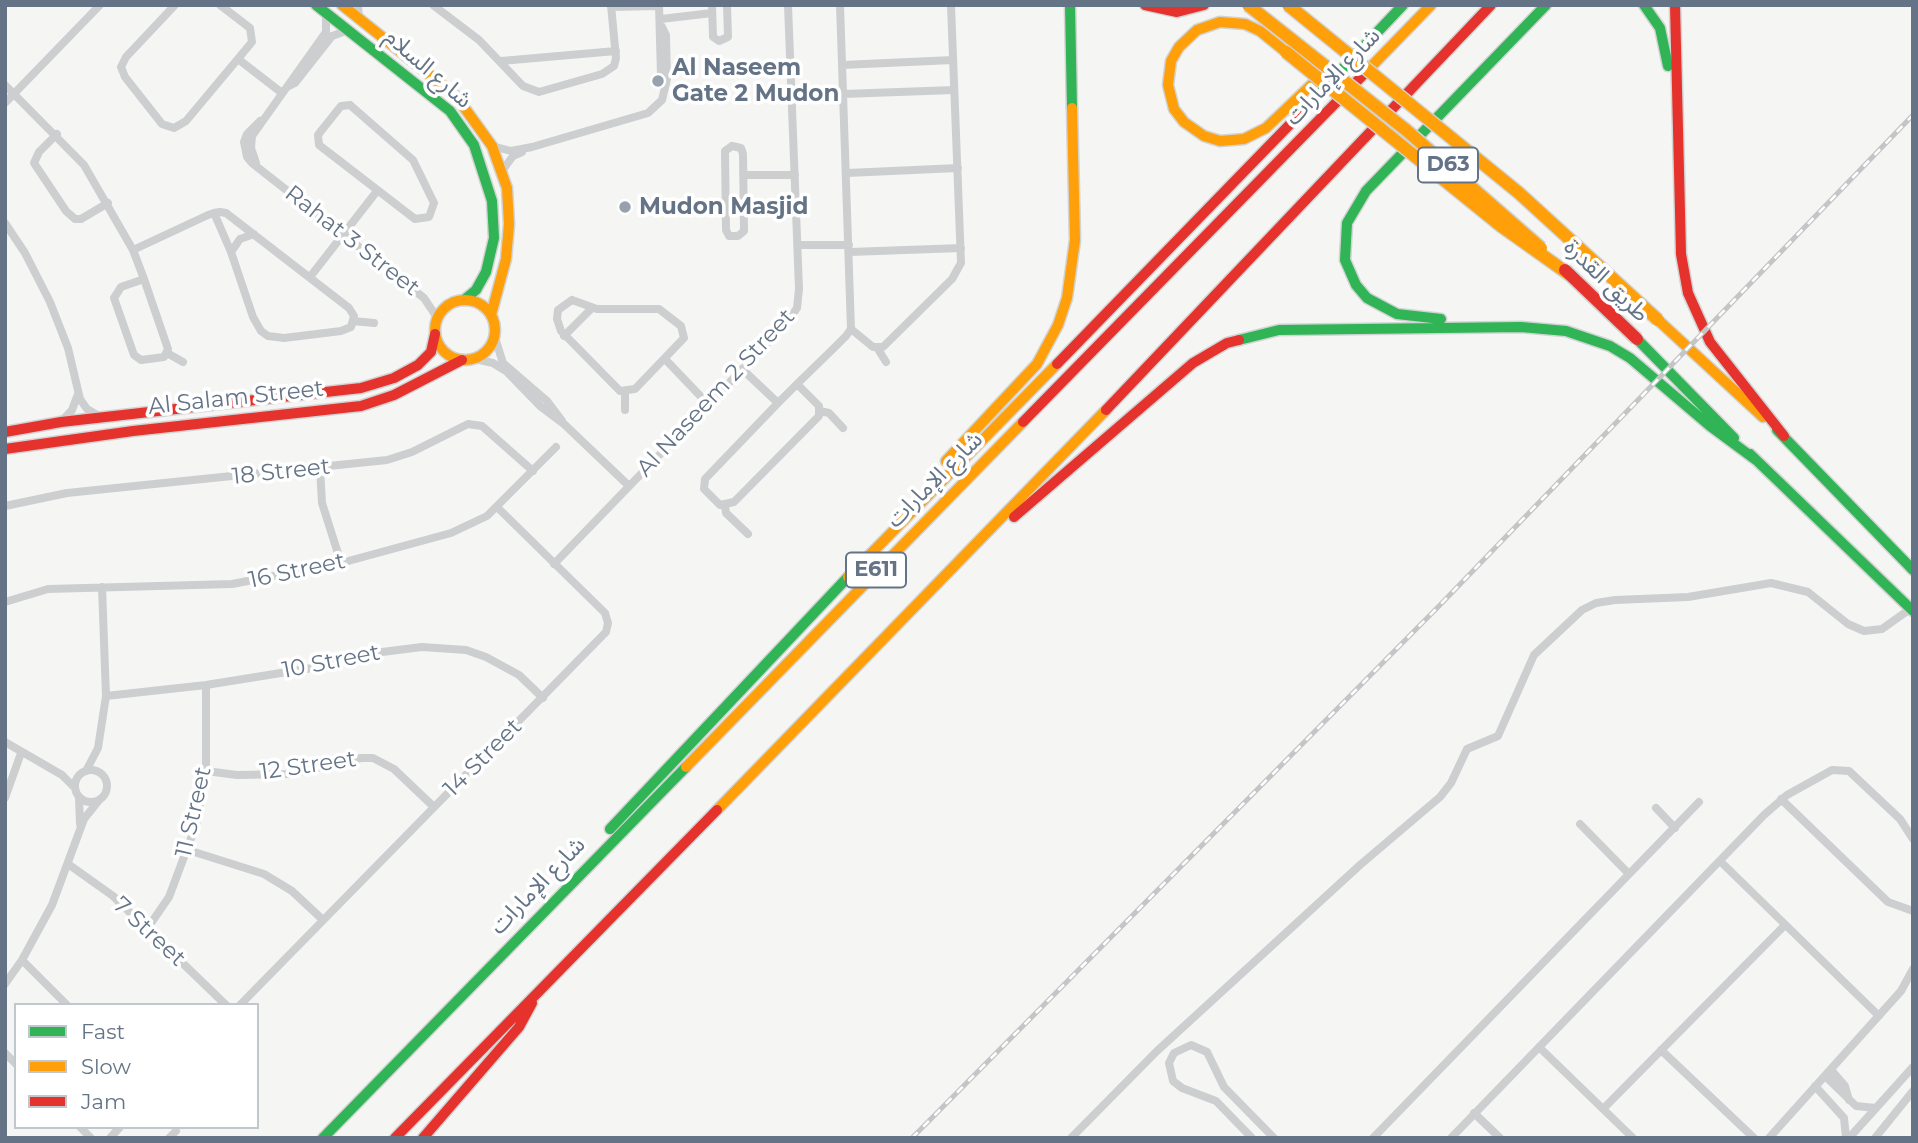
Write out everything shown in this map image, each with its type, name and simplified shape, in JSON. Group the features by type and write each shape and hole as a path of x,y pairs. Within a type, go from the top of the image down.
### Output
{"main road":[{"name":"شارع السلام","path":"342,5 456,96 492,146 502,171 509,206 509,241 491,315"},
{"path":"728,705 804,610 1018,386 1052,338 1067,298 1074,255 1070,5"},
{"path":"1145,5 1177,12 1204,5"},
{"name":"طريق القدرة","path":"1248,5 1416,139 1570,275 1912,610"},
{"name":"طريق القدرة","path":"1288,5 1500,177 1784,436 1913,570"},
{"path":"1392,5 1266,128 1252,136 1228,142 1204,136 1184,122 1174,109 1168,85 1171,61 1184,40 1197,30 1220,22 1245,24 1260,31 1286,52 1501,226 1570,275"},
{"path":"478,978 541,901 958,463 1258,159 1403,5"},
{"name":"شارع الإمارات","path":"323,1138 1431,5"},
{"name":"E611","path":"395,1138 979,543 1491,5"},
{"path":"1546,5 1360,198 1350,214 1345,232 1345,260 1352,277 1367,298 1381,308 1406,316 1566,331 1610,346 1648,372 1710,426 1756,460"},
{"path":"1644,5 1655,18 1665,39 1669,161 1680,195"},
{"path":"1675,5 1683,267 1698,318 1718,353 1784,436"},
{"name":"شارع السلام","path":"321,9 450,111 474,145 492,201 494,238 486,272 464,300"},
{"path":"464,300 480,304 491,315 495,338 488,351 468,360 444,352 435,334 438,319 446,307 464,300"},
{"path":"979,543 1069,472 1182,371 1227,344 1265,332 1292,329 1503,327"},
{"name":"Al Salam Street","path":"5,432 61,422 361,388 394,378 418,365 431,352 435,334"},
{"name":"Al Salam Street","path":"5,449 133,430 360,406 394,395 444,367 468,360"},
{"path":"423,1138 519,1027 534,996"}],"street":[{"path":"5,103 100,5"},
{"path":"175,5 126,57 121,67 125,77 162,124 174,128 181,126 238,59 253,35 250,28 220,5"},
{"path":"358,5 359,19"},
{"path":"433,5 501,61 523,86 539,92 609,71 614,66 616,51 611,6 659,5 661,23 666,32 662,100 648,114 513,156 502,171"},
{"path":"661,23 712,9 713,37 725,40 728,37 727,5"},
{"name":"Al Naseem 2 Street","path":"554,565 785,325 797,308 798,245 788,5"},
{"path":"748,534 726,513 725,506 707,493 705,479 851,329 840,5"},
{"path":"878,349 887,344 952,279 961,263 951,5"},
{"name":"Rahat 3 Street","path":"321,9 326,32 303,67 247,134 244,142 247,157 424,298 438,319"},
{"name":"Rahat 3 Street","path":"316,50 332,36 349,30"},
{"path":"501,61 616,51"},
{"path":"238,59 284,90"},
{"path":"842,65 953,60"},
{"path":"5,85 57,134 84,165 108,203 133,250 167,344 167,354"},
{"path":"842,94 954,90"},
{"path":"350,104 407,153 423,177 435,203 434,211 422,220 415,219 377,191 319,145 318,135 341,106 350,104"},
{"path":"57,134 39,152 34,163 69,216 81,219 108,203"},
{"path":"492,146 511,151 532,148"},
{"path":"738,146 742,151 743,175 744,233 732,236 726,230 725,154 729,147 738,146"},
{"path":"847,173 958,168"},
{"path":"743,175 795,175"},
{"path":"310,277 377,191"},
{"path":"133,250 214,213 231,215 349,308 353,321"},
{"path":"214,213 231,252 256,325 268,336 284,338 341,331 353,321 374,323"},
{"path":"5,223 25,253 50,302 68,348 78,394 87,408 102,418"},
{"path":"231,252 240,239 254,234"},
{"path":"798,245 850,249 961,248"},
{"path":"144,279 117,289 116,302 134,355 141,360 167,354 183,362"},
{"path":"572,300 592,308 665,312 681,326 685,334 665,359 635,389 625,393 616,388 564,336 557,318 564,303 572,300"},
{"path":"564,336 592,308"},
{"path":"851,329 878,349 886,362"},
{"path":"495,338 503,363 629,485"},
{"path":"665,359 708,403"},
{"path":"468,360 493,363 540,400"},
{"path":"742,369 779,403"},
{"path":"797,384 820,411 829,413 843,428"},
{"path":"625,393 625,410"},
{"path":"61,422 72,410 78,394"},
{"path":"725,506 734,502 820,411"},
{"name":"18 Street","path":"5,506 67,493 320,468 400,457 468,424 488,430 533,471"},
{"name":"16 Street","path":"5,603 48,589 232,584 341,563 464,528 497,507 556,447"},
{"path":"320,468 323,503 341,563"},
{"name":"14 Street","path":"242,1003 600,641 608,624 605,613 497,507"},
{"path":"1071,1138 1157,1051 1360,865 1440,797 1451,783 1467,749 1498,736 1534,655 1582,610 1615,600 1697,596 1770,583 1808,592 1848,624 1864,631 1882,629 1912,610"},
{"path":"5,985 22,960 68,864 80,827 107,787 101,774 98,748 106,696 102,587"},
{"name":"10 Street","path":"106,696 206,685 312,668 374,653 445,647 486,657 505,666 543,698"},
{"name":"11 Street","path":"147,929 169,897 188,850 206,771 206,685"},
{"path":"5,742 58,772 75,788 79,797 80,827"},
{"path":"75,788 98,748"},
{"path":"5,797 21,753"},
{"name":"12 Street","path":"206,771 277,775 373,758 394,769 434,807"},
{"path":"1451,1138 1781,799 1832,771 1849,771 1900,819 1913,839"},
{"path":"58,772 101,774"},
{"path":"79,797 89,802 100,799"},
{"path":"1781,799 1888,902 1913,911"},
{"path":"1373,1138 1699,802"},
{"path":"1656,808 1675,828"},
{"path":"1580,824 1629,874"},
{"path":"188,850 264,874 292,891 323,920"},
{"path":"1720,861 1879,1016"},
{"name":"7 Street","path":"68,864 113,896 224,1003"},
{"path":"1603,1109 1785,925"},
{"path":"22,960 65,1003"},
{"path":"1769,1138 1901,991 1913,969"},
{"path":"1252,1138 1216,1101 1182,1088 1173,1081 1169,1063 1174,1053 1191,1045 1207,1052 1223,1087 1274,1138"},
{"path":"1539,1047 1633,1138"},
{"path":"1661,1050 1754,1138"},
{"path":"1848,1138 1913,1067"},
{"path":"1828,1073 1852,1103 1876,1108"},
{"path":"1815,1086 1844,1118 1848,1138"},
{"path":"1874,1138 1913,1091"},
{"path":"1844,1118 1852,1103"},
{"path":"1474,1114 1500,1138"}],"railway":[{"path":"912,1138 1440,605 1913,115"}],"traffic: fast":[{"path":"316,5 450,111 474,145 492,201 494,238 486,272 476,290 464,300"},
{"path":"1070,5 1072,108"},
{"path":"1298,116 1403,5"},
{"path":"1441,319 1397,314 1367,298 1356,285 1345,260 1347,223 1366,191 1546,5"},
{"path":"1644,5 1660,28 1668,66"},
{"path":"1239,340 1279,330 1521,327 1566,331 1610,346 1630,358 1710,426 1756,460"},
{"path":"1637,339 1734,438"},
{"path":"1777,430 1913,570"},
{"path":"1750,454 1913,611"},
{"path":"610,829 848,577"},
{"path":"323,1138 686,767"}],"traffic: slow":[{"path":"342,5 456,96 492,146 507,188 509,224 506,259 491,315"},
{"path":"1248,5 1406,130 1541,248"},
{"path":"1288,5 1519,193 1658,320"},
{"path":"1365,73 1431,5"},
{"path":"1286,52 1260,31 1245,24 1220,22 1197,30 1179,47 1171,61 1168,85 1174,109 1184,122 1204,136 1220,141 1244,139 1266,128 1327,70"},
{"path":"1286,52 1501,226 1570,275"},
{"path":"946,461 1037,364 1058,325 1067,298 1075,240 1072,108"},
{"path":"465,300 482,305 490,313 495,330 490,347 482,355 465,360 448,355 440,347 435,330 440,313 448,305 465,300"},
{"path":"1658,320 1763,417"},
{"path":"848,577 1057,364"},
{"path":"717,810 1106,410"},
{"path":"686,767 1023,422"}],"traffic: jam":[{"path":"1145,5 1177,12 1204,5"},
{"path":"1106,410 1491,5"},
{"path":"1675,5 1681,254 1688,293 1710,342 1784,436"},
{"path":"1023,422 1365,73"},
{"path":"1057,364 1298,116"},
{"path":"1565,270 1637,339"},
{"path":"5,432 61,422 361,388 394,378 418,365 431,352 435,334"},
{"path":"1014,517 1193,363 1227,343 1239,340"},
{"path":"5,449 133,431 361,406 394,395 462,360"},
{"path":"395,1138 717,810"},
{"path":"423,1138 519,1027 532,1003"}],"place":[{"name":"Al Naseem Gate 2 Mudon","path":"658,81"},
{"name":"Mudon Masjid","path":"625,207"}]}
